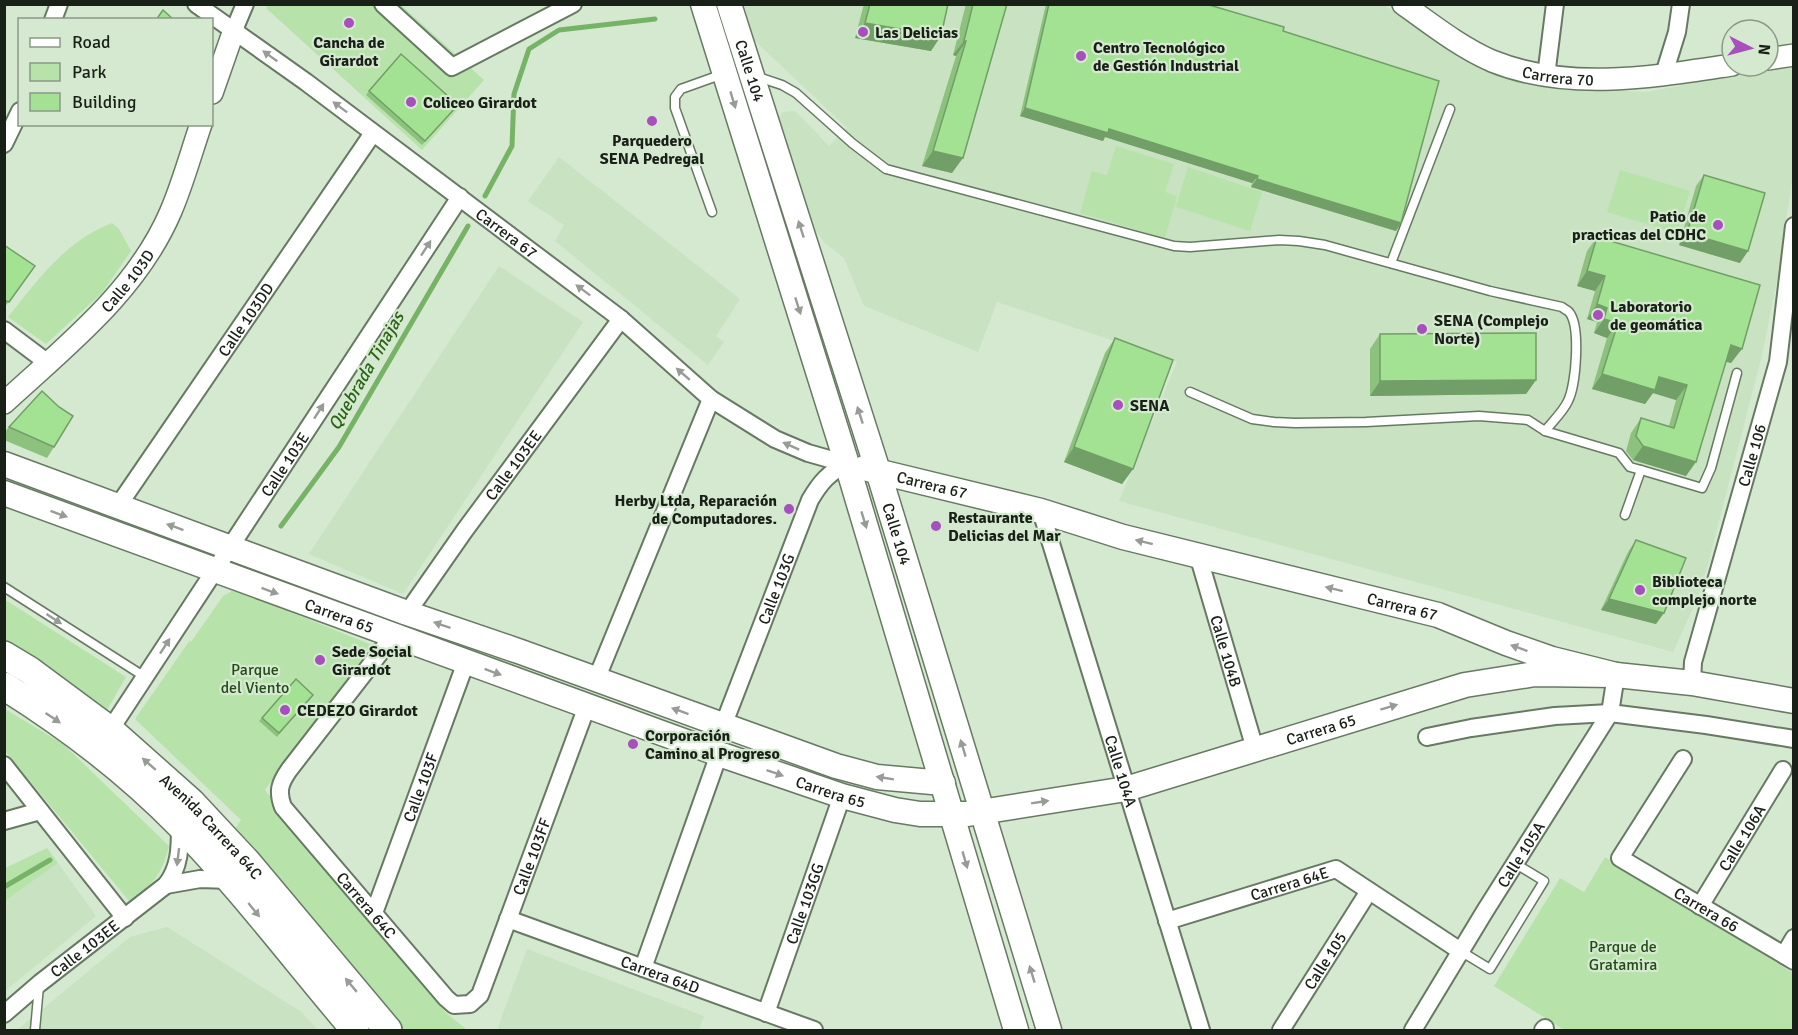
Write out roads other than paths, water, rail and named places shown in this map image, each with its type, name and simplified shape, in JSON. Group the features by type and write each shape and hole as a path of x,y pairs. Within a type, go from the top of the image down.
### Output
{"main road":[{"name":"Calle 104","path":"703,4 847,464 1016,1030"},
{"name":"Calle 104","path":"729,4 878,471 1049,1030"},
{"name":"Carrera 65","path":"4,464 407,613 857,772 900,780 943,783"},
{"name":"Carrera 67","path":"847,464 1041,511 1114,534 1438,615 1552,659 1616,675 1692,683 1794,701"},
{"name":"Carrera 65","path":"4,494 719,754 843,796 920,814 952,815 982,812 1126,789 1465,685 1534,674 1616,675"},
{"name":"Avenida Carrera 64C","path":"4,655 29,670 110,730 191,802 220,831 388,1030"},
{"name":"Avenida Carrera 64C","path":"4,686 75,732 136,783 180,825 230,880 355,1030"}],"street":[{"name":"Carrera 67","path":"196,4 460,197 621,319 711,399 776,439 808,453 847,464"},
{"path":"213,90 245,4"},
{"path":"383,4 452,67 573,4"},
{"name":"Carrera 70","path":"1403,4 1461,44 1491,60 1546,76 1600,80 1720,67"},
{"path":"1546,76 1555,4"},
{"path":"1664,74 1677,32 1681,4"},
{"path":"4,144 18,115"},
{"name":"Calle 103D","path":"4,403 111,304 144,261 171,212 200,126"},
{"name":"Calle 103DD","path":"118,506 373,133"},
{"name":"Calle 103E","path":"110,730 460,197"},
{"name":"Calle 106","path":"1692,683 1694,662 1786,362 1794,226"},
{"name":"Calle 103EE","path":"407,613 465,530 621,319"},
{"path":"4,330 48,363"},
{"path":"596,680 711,399"},
{"name":"Calle 103G","path":"723,726 810,501 823,479 830,472 847,464"},
{"name":"Calle 104A","path":"1041,511 1201,1030"},
{"name":"Calle 104B","path":"1198,555 1255,749"},
{"name":"Carrera 64C","path":"393,636 289,770 279,786 279,797 283,807 446,998 454,1005 470,1004"},
{"name":"Calle 103F","path":"374,914 466,662"},
{"name":"Calle 105A","path":"1413,1030 1610,713 1616,675"},
{"name":"Calle 103FF","path":"470,1004 480,995 587,706"},
{"path":"1426,737 1555,716 1610,713 1794,739"},
{"path":"643,969 719,754"},
{"name":"Carrera 66","path":"1683,759 1620,858 1789,958"},
{"path":"4,765 125,918"},
{"name":"Calle 106A","path":"1700,906 1783,770"},
{"name":"Carrera 65","path":"943,783 973,782"},
{"name":"Calle 103GG","path":"766,1013 843,796"},
{"path":"4,821 40,810"},
{"name":"Calle 103EE","path":"4,1014 40,983 166,885 177,869 180,825"},
{"name":"Carrera 64E","path":"1167,921 1336,869 1462,952"},
{"name":"Calle 103EE","path":"166,885 200,879 230,880"},
{"name":"Calle 105","path":"1281,1030 1369,891"},
{"name":"Carrera 64D","path":"508,920 814,1030"},
{"path":"1789,958 1794,938"}],"lane":[{"path":"712,212 675,108 675,97 681,89 725,73"},
{"path":"752,74 796,93 852,143 886,169 1084,220 1174,246 1190,247 1251,241 1299,241 1325,245 1490,291 1562,307 1570,313 1575,324 1574,376 1568,401 1545,431"},
{"path":"1391,263 1450,109"},
{"path":"1190,393 1252,419 1274,422 1366,422 1479,416 1528,420 1545,431 1618,453 1630,467 1702,488 1711,468 1737,373"},
{"path":"1625,516 1641,470"},
{"path":"4,587 145,677"},
{"path":"1462,952 1490,969 1538,891 1544,881 1516,864"},
{"path":"35,1030 40,983"}],"waterway":[{"name":"Quebrada Tinajas","path":"485,196 512,146 514,94 529,49 559,30 655,19"},
{"name":"Quebrada Tinajas","path":"281,526 339,447 468,226"},
{"name":"Quebrada Tinajas","path":"4,887 50,860"}],"place":[{"name":"Cancha de Girardot","path":"349,23"},
{"name":"Las Delicias","path":"863,32"},
{"name":"Centro Tecnológico de Gestión Industrial","path":"1081,56"},
{"name":"Coliceo Girardot","path":"411,102"},
{"name":"Parquedero SENA Pedregal","path":"652,121"},
{"name":"Patio de practicas del CDHC","path":"1718,225"},
{"name":"Laboratorio de geomática","path":"1598,315"},
{"name":"SENA (Complejo Norte)","path":"1422,329"},
{"name":"SENA","path":"1118,405"},
{"name":"Herby Ltda, Reparación de Computadores.","path":"789,509"},
{"name":"Restaurante Delicias del Mar","path":"936,526"},
{"name":"Biblioteca complejo norte","path":"1640,590"},
{"name":"Sede Social Girardot","path":"320,660"},
{"name":"CEDEZO Girardot","path":"285,710"},
{"name":"Corporación Camino al Progreso","path":"633,744"}],"park label":[{"name":"Parque del Viento","path":"255,678"},
{"name":"Parque de Gratamira","path":"1623,955"}]}
